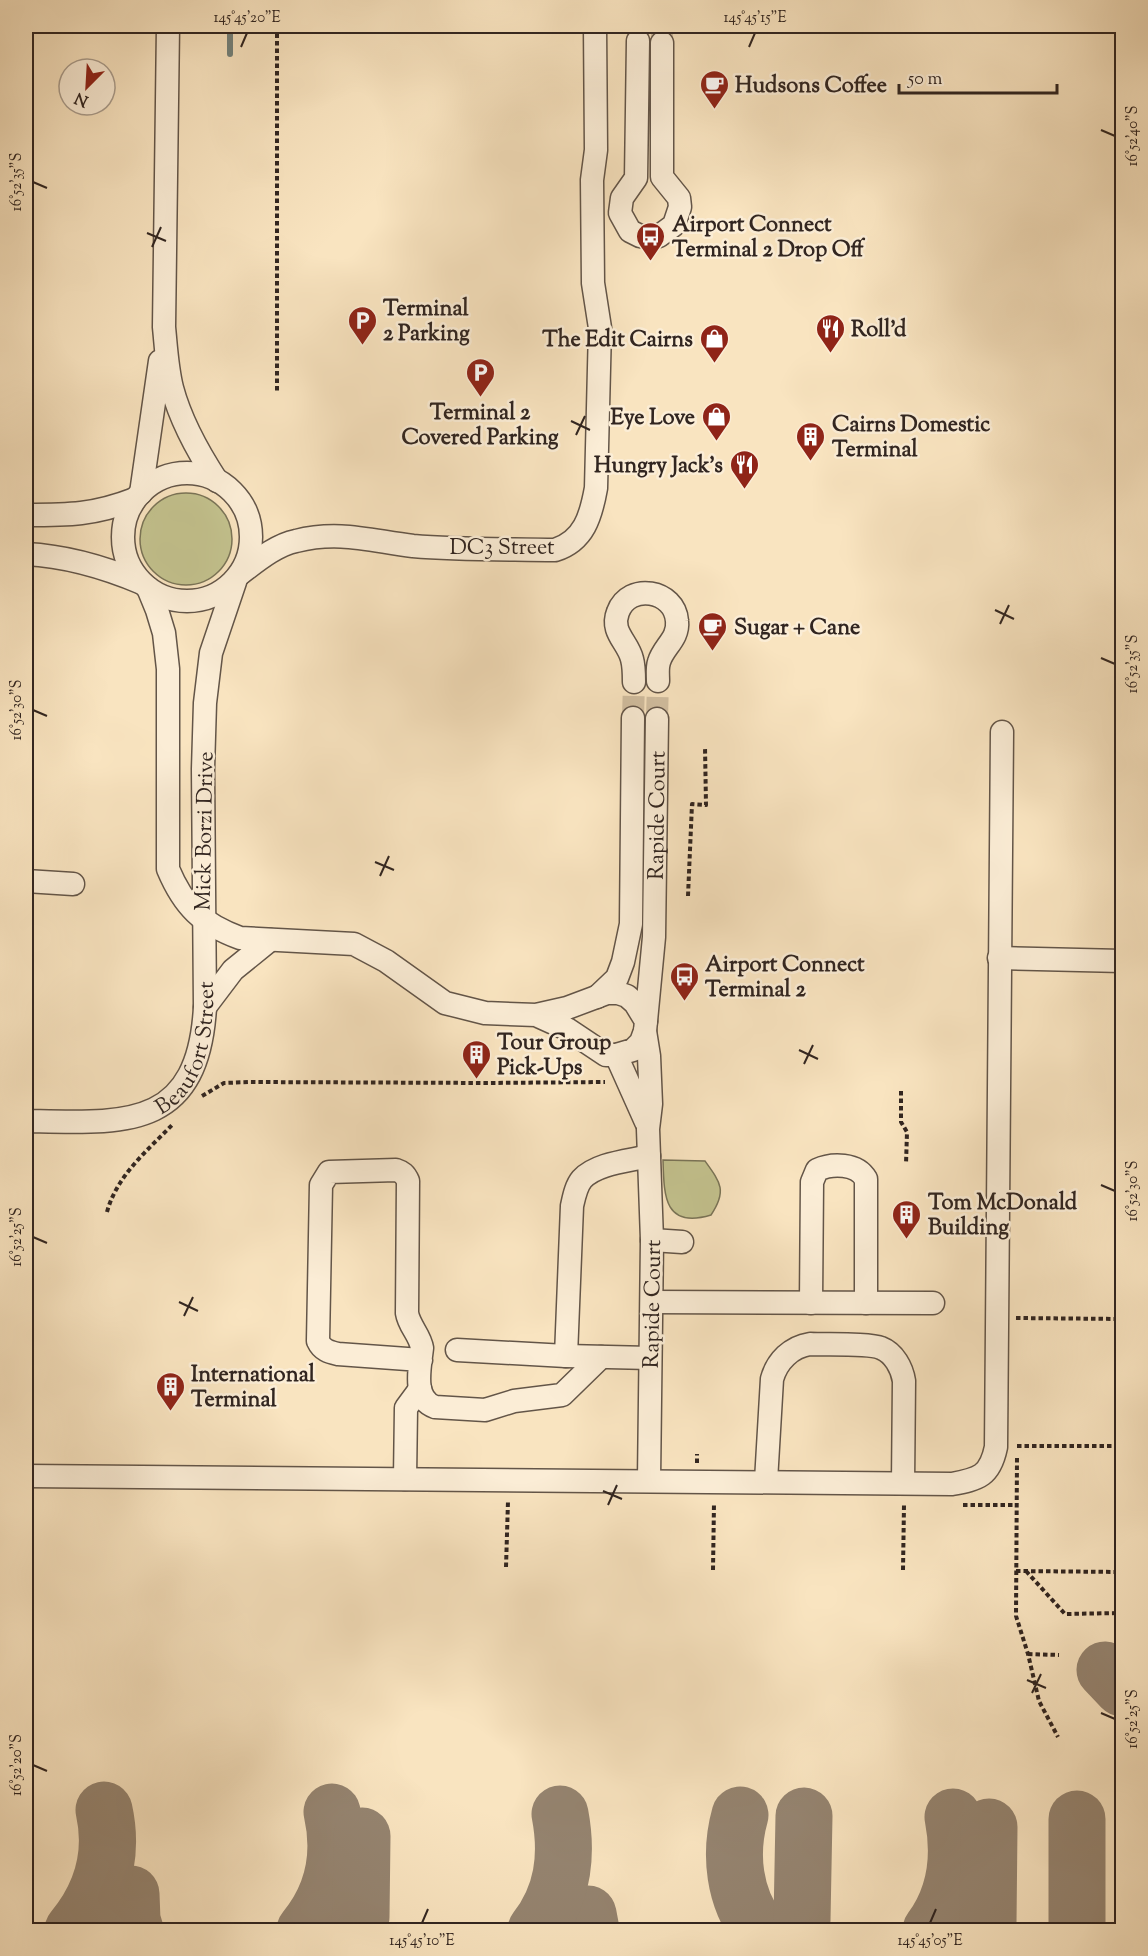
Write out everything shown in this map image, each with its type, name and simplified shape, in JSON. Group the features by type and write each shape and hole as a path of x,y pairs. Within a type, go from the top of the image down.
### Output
{"street":[{"path":"168,26 164,327 169,374 176,400 194,443 217,481"},
{"name":"DC3 Street","path":"238,577 272,552 293,541 320,536 340,535 414,546 555,550 574,542 586,526 596,488 600,328 593,283 592,180 596,150 595,26"},
{"path":"638,41 636,178 622,198 620,213 630,231 650,238 668,232 675,225 680,207 679,198 662,177 662,43"},
{"path":"145,585 132,571 126,557 123,527 128,512 138,496 164,327"},
{"path":"26,515 91,513 110,509 138,496 157,481 177,474 198,474 217,481 232,491 243,505 249,522 251,539 248,556 238,577 220,592 202,600 183,601 165,597 145,585 76,560 26,554"},
{"name":"Mick Borzi Drive","path":"203,921 203,769 206,693 211,653 238,577"},
{"name":"Mick Borzi Drive","path":"145,585 164,633 168,669 168,869 187,905 203,921"},
{"path":"634,682 632,658 617,633 616,622 623,604 640,593 660,596 675,610 677,630 659,663 658,681"},
{"name":"Rapide Court","path":"597,997 617,978 630,933 633,718"},
{"name":"Rapide Court","path":"649,1480 652,1240 648,1129 651,1104 645,1026 654,937 657,719"},
{"path":"26,1476 766,1481 904,1494 977,1479 986,1473 993,1461 996,1447 1002,732"},
{"path":"26,881 73,884"},
{"path":"203,921 240,938 354,944 386,961 445,1003 485,1013 536,1015 567,1008 608,993 618,993 627,996 635,1003 645,1026 640,1042 633,1050 616,1055 606,1055 567,1029 536,1015"},
{"name":"Beaufort Street","path":"26,1121 103,1123 145,1114 163,1104 181,1088 194,1064 203,1033 205,1007 203,921"},
{"path":"205,1007 233,970 270,940"},
{"path":"999,958 1122,961"},
{"name":"Rapide Court","path":"616,1055 648,1129"},
{"path":"566,1356 572,1206 575,1192 581,1180 590,1172 612,1164 649,1156"},
{"path":"811,1303 812,1182 817,1170 824,1167 853,1167 862,1172 866,1179 866,1303"},
{"path":"421,1360 338,1354 320,1346 318,1341 321,1185 329,1172 396,1170 402,1172 408,1180 406,1313 410,1326 421,1343 421,1360 420,1389 428,1405 492,1409 514,1401 562,1395 601,1357"},
{"path":"652,1240 682,1242"},
{"path":"652,1302 933,1303"},
{"path":"766,1481 772,1380 774,1371 787,1354 803,1345 810,1344 881,1348 902,1369 904,1381 904,1494"},
{"path":"457,1350 650,1358"},
{"path":"405,1479 406,1408 420,1389"}],"path":[{"path":"277,26 277,393"},
{"path":"688,896 692,804 706,805 705,747"},
{"path":"194,1101 224,1083 628,1081"},
{"path":"901,1091 901,1122 907,1132 906,1164"},
{"path":"107,1212 123,1178 137,1160 179,1117"},
{"path":"997,1318 1122,1319"},
{"path":"1058,1737 1039,1701 1016,1616 1017,1446 1122,1446"},
{"path":"506,1568 508,1479"},
{"path":"903,1570 904,1494"},
{"path":"713,1569 714,1503"},
{"path":"1016,1571 1122,1572"},
{"path":"1026,1571 1065,1614 1122,1613"},
{"path":"1028,1654 1059,1655"}],"shaded area":[{"path":"186,493 204,496 219,506 229,521 232,539 229,557 219,572 204,582 186,585 168,582 153,572 143,557 140,539 143,521 153,506 168,496"},
{"path":"663,1160 705,1161 720,1187 719,1200 711,1215 695,1218 675,1213 666,1197"}],"waterway":[{"path":"230,26 230,54"}],"taxiway":[{"path":"1105,1670 1122,1688"},
{"path":"73,1930 91,1903 103,1874 107,1843 104,1810"},
{"path":"305,1930 315,1917 333,1875 336,1844 332,1812"},
{"path":"536,1930 552,1903 561,1875 563,1845 560,1814"},
{"path":"740,1815 735,1845 736,1875 744,1904 759,1930"},
{"path":"800,1930 804,1816"},
{"path":"931,1930 946,1904 954,1876 956,1847 953,1817"},
{"path":"1077,1819 1077,1930"},
{"path":"986,1930 989,1827"},
{"path":"358,1930 361,1917 362,1836"},
{"path":"131,1894 132,1920 135,1930"},
{"path":"588,1914 591,1930"}],"tunnel":[{"path":"638,26 638,41"},
{"path":"662,26 662,43"},
{"path":"657,719 658,681"},
{"path":"633,718 634,682"}],"place":[{"name":"Hudsons Coffee","path":"714,110"},
{"name":"Airport Connect Terminal 2 Drop Off","path":"651,262"},
{"name":"Terminal 2 Parking","path":"362,346"},
{"name":"Roll'd","path":"830,354"},
{"name":"The Edit Cairns","path":"714,364"},
{"name":"Terminal 2 Covered Parking","path":"480,398"},
{"name":"Eye Love","path":"716,442"},
{"name":"Cairns Domestic Terminal","path":"811,462"},
{"name":"Hungry Jack's","path":"744,490"},
{"name":"Sugar + Cane","path":"713,652"},
{"name":"Airport Connect Terminal 2","path":"684,1002"},
{"name":"Tour Group Pick-Ups","path":"476,1080"},
{"name":"Tom McDonald Building","path":"907,1240"},
{"name":"International Terminal","path":"170,1412"}]}
